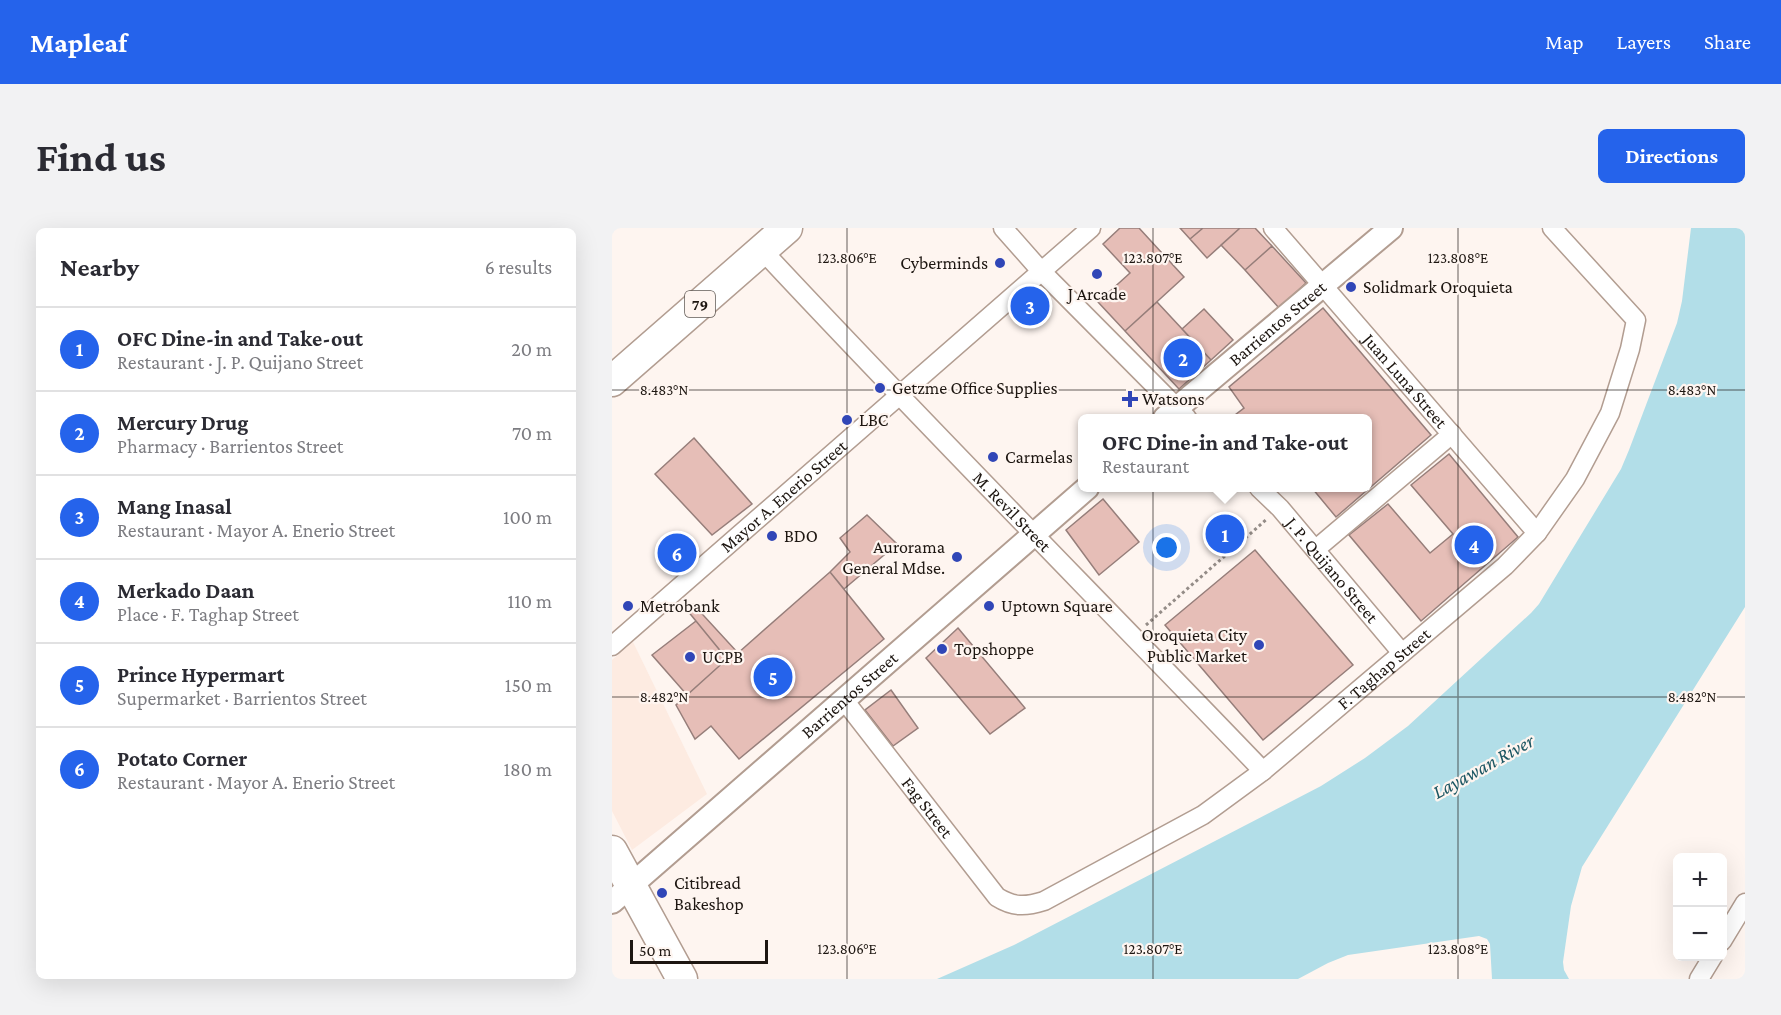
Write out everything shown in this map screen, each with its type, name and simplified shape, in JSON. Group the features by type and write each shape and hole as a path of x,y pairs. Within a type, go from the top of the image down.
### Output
{"highway":[{"name":"79","path":"612,381 788,228"},
{"path":"612,851 622,893 682,979"}],"street":[{"path":"1003,228 1175,414"},
{"name":"Mayor A. Enerio Street","path":"612,646 1091,228"},
{"name":"Juan Luna Street","path":"1273,228 1538,533"},
{"name":"Barrientos Street","path":"1177,414 1391,228"},
{"name":"F. Taghap Street","path":"1018,906 1029,906 1044,901 1203,815 1263,771 1505,566 1538,533 1575,479 1610,413 1630,349 1636,320 1552,228"},
{"name":"M. Revil Street","path":"762,250 898,396 1034,533 1263,771"},
{"path":"1316,549 1452,434"},
{"name":"Barrientos Street","path":"622,893 1082,492"},
{"name":"J. P. Quijano Street","path":"1263,492 1316,549 1402,653"},
{"name":"Fag Street","path":"844,700 997,897 1018,906"},
{"path":"1727,933 1745,903"},
{"path":"1699,979 1710,961"}],"path":[{"path":"1133,636 1280,508"}],"shaded area":[{"path":"633,642 707,794 632,850 612,811 612,660"}],"water":[{"name":"Layawan River","path":"1691,228 1745,228 1745,607 1582,867 1571,906 1563,962 1569,979 1492,979 1490,944 1487,939 1479,936 1348,955 1298,979 937,979 1014,945 1321,786 1365,758 1408,726 1531,613 1539,604 1621,469 1629,450 1677,323"}],"building":[{"path":"1120,228 1139,228 1184,277 1125,331 1098,302 1130,273 1103,244"},
{"path":"1180,228 1203,228 1190,239"},
{"path":"1203,228 1240,228 1207,258 1190,239"},
{"path":"1240,228 1255,228 1272,246 1245,270 1221,245"},
{"path":"1272,246 1306,283 1279,308 1245,270"},
{"path":"1157,302 1211,360 1179,389 1125,331"},
{"path":"1323,308 1431,435 1372,486 1372,414 1236,414 1244,408 1229,387"},
{"path":"1204,309 1233,340 1211,360 1182,329"},
{"path":"694,438 752,504 712,535 655,474"},
{"path":"1449,454 1518,537 1421,621 1349,535 1388,504 1430,553 1453,534 1411,485"},
{"path":"1315,492 1365,492 1336,517"},
{"path":"1103,499 1139,542 1099,575 1066,530"},
{"path":"867,515 897,544 844,589 830,572 850,552 840,538"},
{"name":"Oroquieta City Public Market","path":"1255,550 1353,665 1263,740 1165,625"},
{"path":"830,572 884,639 739,759 711,726 695,739 676,705 727,659 687,610 693,604 738,653"},
{"name":"UCPB","path":"696,621 727,659 687,695 652,655"},
{"path":"958,628 1025,708 990,734 926,658"},
{"path":"891,690 918,728 893,746 865,710"}],"place":[{"name":"Cyberminds","path":"1000,263"},
{"name":"J Arcade","path":"1097,274"},
{"name":"Solidmark Oroquieta","path":"1351,287"},
{"name":"Mang Inasal","path":"1030,306"},
{"name":"Mercury Drug","path":"1183,358"},
{"name":"Getzme Office Supplies","path":"880,388"},
{"name":"Watsons","path":"1130,399"},
{"name":"LBC","path":"847,420"},
{"name":"Carmelas","path":"993,457"},
{"name":"OFC Dine-in and Take-out","path":"1225,534"},
{"name":"BDO","path":"772,536"},
{"name":"Merkado Daan","path":"1474,545"},
{"name":"Potato Corner","path":"677,553"},
{"name":"Aurorama General Mdse.","path":"957,557"},
{"name":"Metrobank","path":"628,606"},
{"name":"Uptown Square","path":"989,606"},
{"name":"Oroquieta City Public Market","path":"1259,645"},
{"name":"Topshoppe","path":"942,649"},
{"name":"UCPB","path":"690,657"},
{"name":"Prince Hypermart","path":"773,677"},
{"name":"Citibread Bakeshop","path":"662,893"}]}
